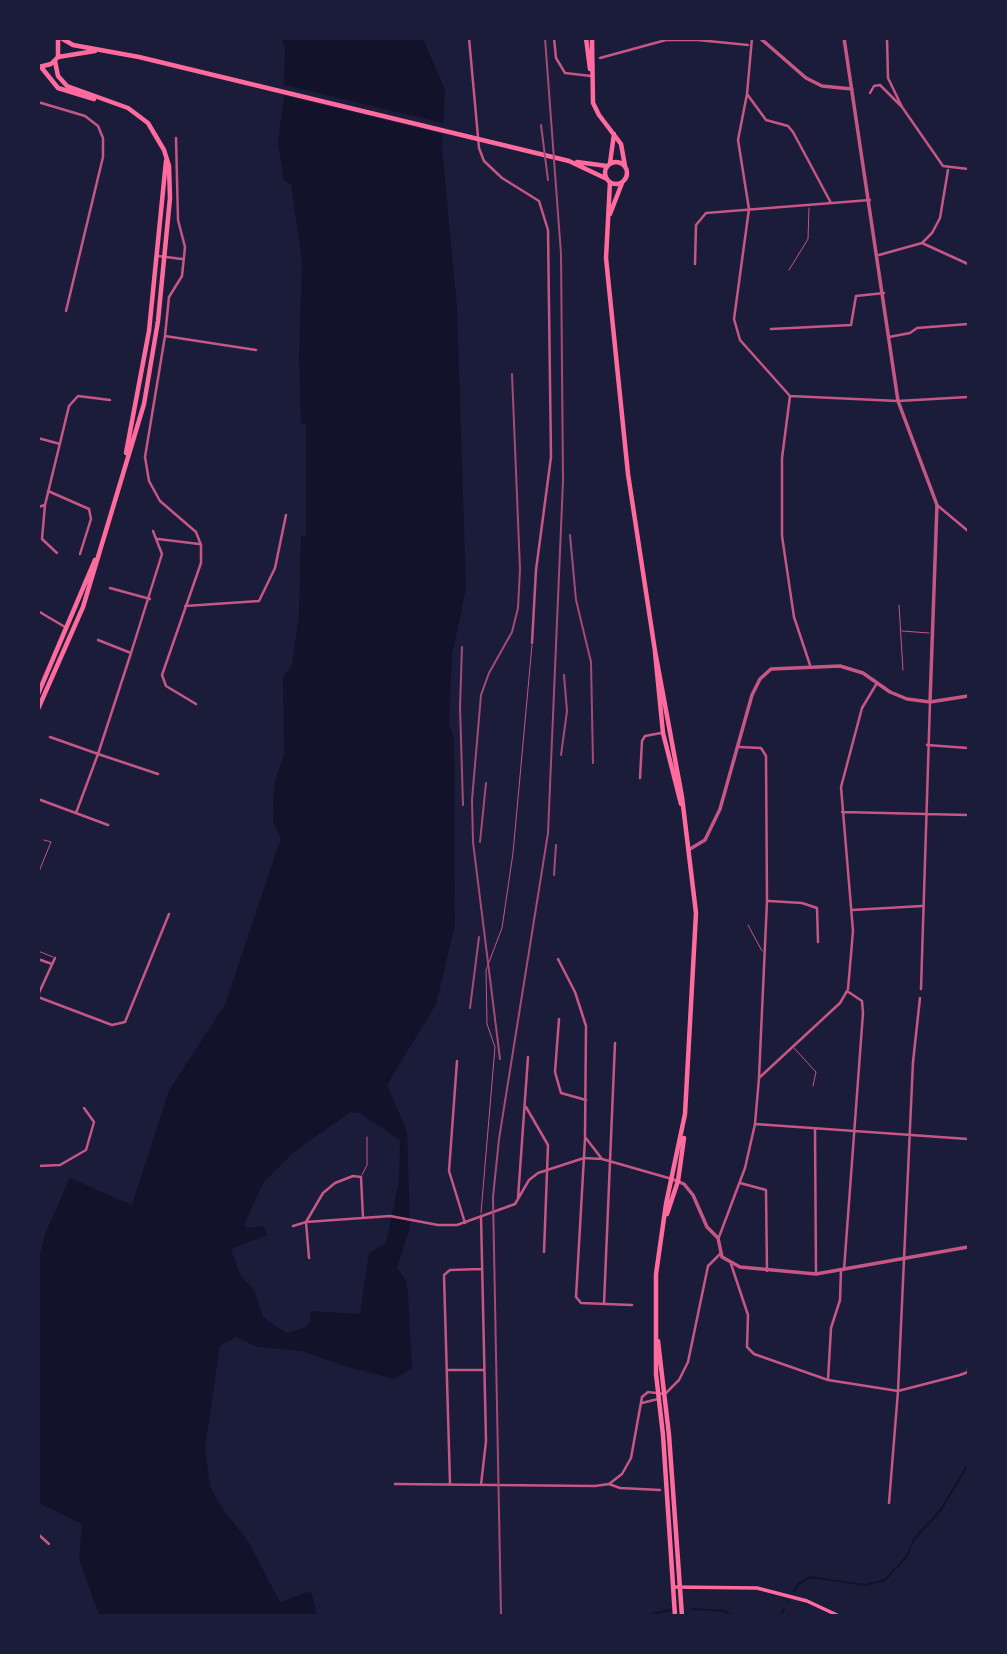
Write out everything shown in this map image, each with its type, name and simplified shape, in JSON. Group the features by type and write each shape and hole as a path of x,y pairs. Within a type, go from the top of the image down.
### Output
{"main road":[{"path":"38,709 74,631 146,396 165,257 170,198 166,157 158,135 148,122 128,108 67,86 58,76 56,59 61,49 60,38 102,51 184,68 569,161 608,165 618,162 625,166"},
{"path":"589,38 596,109 621,144 627,174 607,222"},
{"path":"102,51 56,59 40,67 58,88 73,95 102,100"},
{"path":"614,134 615,145 608,165 606,258 628,474 655,651 690,849 696,932 684,1147 656,1259 658,1391 675,1615"},
{"path":"124,465 147,344 166,157"},
{"path":"569,161 608,180 622,182"},
{"path":"38,694 97,556"},
{"path":"655,651 663,733 683,807"},
{"path":"657,1337 682,1615"},
{"path":"673,1587 764,1590 807,1601 839,1615"}],"street":[{"path":"469,38 479,148 484,161 502,178 539,201 548,230 551,457 536,570 532,643"},
{"path":"554,38 556,58 565,73 591,76"},
{"path":"752,38 749,45 747,94 738,149 749,209 734,325 740,340 790,396 898,401 968,397"},
{"path":"760,38 806,78 822,86 852,89"},
{"path":"844,38 879,255 898,401 937,505 921,989"},
{"path":"887,38 888,78 902,107 938,161 948,168 968,169"},
{"path":"600,58 666,40 749,45"},
{"path":"870,93 874,86 880,85 902,107"},
{"path":"747,94 766,120 788,126 793,132 831,203"},
{"path":"38,102 85,116 98,126 103,138 103,157 66,312"},
{"path":"176,138 177,220 186,247 182,259 182,276 169,297 147,441 146,472 160,501 195,532 201,545 201,563 162,675 166,686 196,704"},
{"path":"879,255 922,243 932,233 940,218 948,168"},
{"path":"695,264 696,225 701,215 870,200"},
{"path":"922,243 968,264"},
{"path":"158,256 182,259"},
{"path":"771,329 851,325 856,296 884,293"},
{"path":"889,337 911,333 917,328 968,324"},
{"path":"165,336 256,351"},
{"path":"790,396 782,458 783,542 791,601 810,665"},
{"path":"57,553 42,539 45,505 69,406 78,397 110,400"},
{"path":"38,438 60,444"},
{"path":"48,491 89,509 91,519 80,554"},
{"path":"38,507 45,505"},
{"path":"937,505 968,531"},
{"path":"185,606 259,601 275,568 286,515"},
{"path":"76,813 150,599 162,554 153,530"},
{"path":"158,539 201,545"},
{"path":"110,588 150,599"},
{"path":"38,611 74,631"},
{"path":"98,640 131,653"},
{"path":"690,849 705,840 720,809 760,679 771,669 810,665 850,668 898,697 930,702 968,696"},
{"path":"759,1078 840,1003 848,991 853,958 852,910 842,812 842,781 860,728 862,708 877,682"},
{"path":"640,778 642,741 645,736 670,732"},
{"path":"50,737 158,774"},
{"path":"927,745 968,748"},
{"path":"718,1238 740,1183 754,1124 759,1078 767,901 766,756 761,748 738,747"},
{"path":"38,799 108,825"},
{"path":"842,812 968,815"},
{"path":"767,901 814,905 817,908 818,942"},
{"path":"852,910 922,906"},
{"path":"55,958 38,996 112,1025 125,1022 169,914"},
{"path":"38,959 52,964"},
{"path":"558,959 575,992 586,1026 585,1137 576,1297 581,1303 632,1304"},
{"path":"828,1380 831,1328 839,1306 862,1001 848,991"},
{"path":"889,1503 898,1391 910,1136 920,998"},
{"path":"559,1019 555,1072 561,1093 586,1100"},
{"path":"604,1304 615,1042"},
{"path":"518,1201 528,1057"},
{"path":"457,1061 449,1171 465,1223"},
{"path":"526,1107 547,1139 544,1252"},
{"path":"38,1166 60,1166 86,1150 94,1122 85,1108"},
{"path":"754,1124 968,1139"},
{"path":"815,1130 816,1274"},
{"path":"585,1137 602,1159"},
{"path":"293,1226 306,1222 390,1216 438,1224 465,1223 506,1209 518,1201 529,1180 548,1170 584,1158 612,1161 675,1180 688,1188 707,1227 718,1238 720,1254 732,1264 816,1274 968,1247"},
{"path":"309,1258 306,1222 323,1193 335,1183 354,1176 361,1177 363,1218"},
{"path":"740,1183 766,1190 767,1270"},
{"path":"481,1216 486,1441 481,1485"},
{"path":"642,1403 659,1399 671,1388 688,1362 708,1266 720,1254"},
{"path":"732,1264 748,1314 750,1352 828,1380 898,1391 968,1370"},
{"path":"450,1484 445,1271 482,1269"},
{"path":"447,1370 483,1370"},
{"path":"609,1484 622,1474 631,1458 645,1393 658,1391 664,1394"},
{"path":"395,1484 609,1484 620,1488 660,1490"},
{"path":"38,1534 49,1544"}],"lane":[{"path":"789,270 808,239 809,206"},
{"path":"899,605 903,670"},
{"path":"900,631 932,633"},
{"path":"481,1216 494,1056 492,1032 487,1024 486,970 502,928 513,853 532,643"},
{"path":"38,874 51,842 44,839"},
{"path":"748,925 760,949 764,951"},
{"path":"38,951 55,958"},
{"path":"793,1046 816,1072 813,1086"},
{"path":"361,1177 367,1165 367,1137"}],"shaded area":[{"path":"281,39 423,39 445,90 442,148 457,308 466,589 452,655 449,724 454,738 455,925 436,1004 387,1085 407,1132 410,1228 397,1268 406,1281 408,1293 412,1368 394,1379 344,1366 302,1351 258,1347 236,1337 220,1346 205,1448 210,1486 224,1511 248,1541 280,1602 311,1591 317,1615 99,1615 79,1559 82,1524 39,1503 38,1263 45,1234 70,1178 132,1205 169,1090 225,1005 281,838 273,821 273,806 275,780 284,755 283,678 292,665 299,614 301,536 306,536 306,425 301,423 299,359 302,262 291,184 284,181 278,142 284,96 285,47","holes":["351,1112 360,1113 400,1140 399,1181 386,1243 369,1253 360,1314 310,1311 310,1322 304,1328 286,1333 263,1317 254,1290 240,1275 231,1249 267,1235 264,1226 247,1228 244,1225 263,1183 295,1151"]}],"pier":[{"path":"281,84 447,124 446,135 281,95"}],"waterway":[{"path":"794,1591 798,1584 811,1577 865,1585 885,1580 907,1556 914,1539 941,1510 968,1464"},
{"path":"692,1609 725,1611 732,1616"},
{"path":"781,1616 784,1609"},
{"path":"644,1616 671,1610"}],"railway":[{"path":"501,1616 493,1197 499,1139 548,833 563,481 561,254 545,38"},
{"path":"541,125 548,180"},
{"path":"500,1059 473,842 472,800 481,695 489,673 512,632 518,608 520,569 512,374"},
{"path":"570,535 576,600 591,662 593,763"},
{"path":"462,647 460,707 463,805"},
{"path":"561,755 567,711 564,675"},
{"path":"480,842 486,783"},
{"path":"554,875 556,845"},
{"path":"470,1008 479,937"}]}
